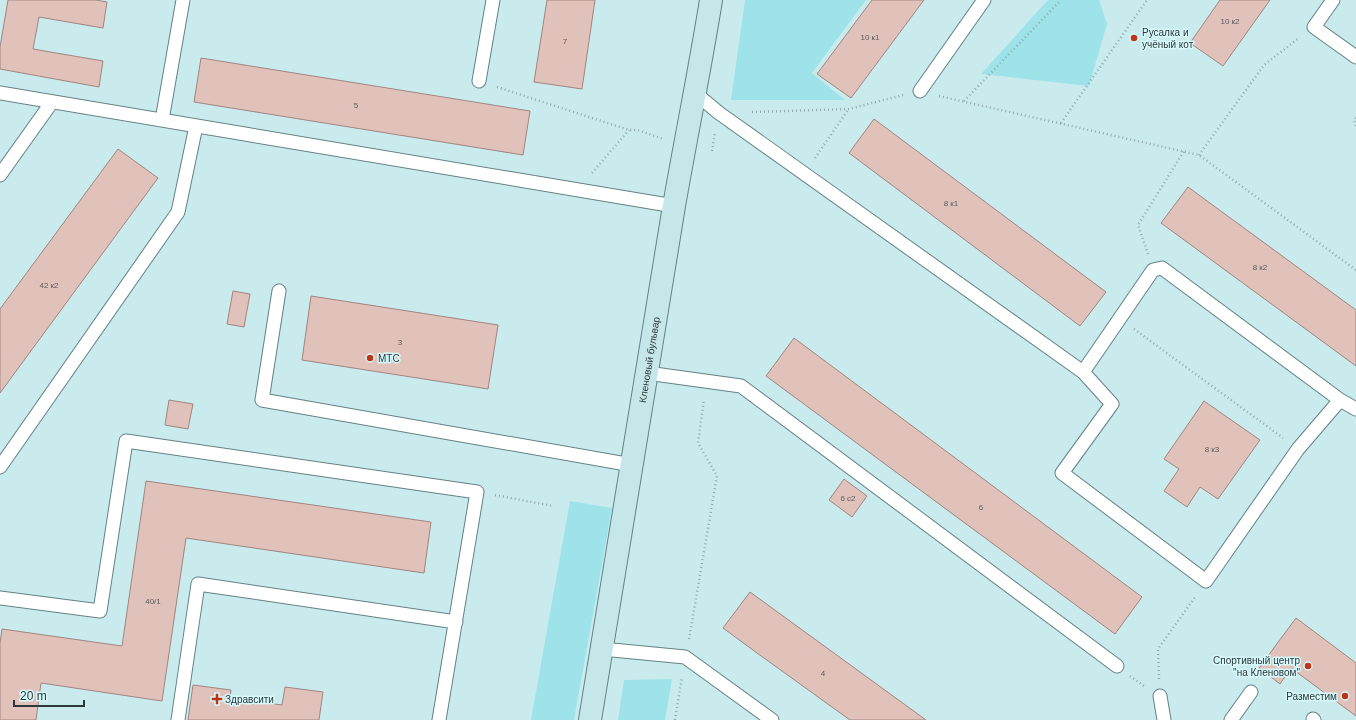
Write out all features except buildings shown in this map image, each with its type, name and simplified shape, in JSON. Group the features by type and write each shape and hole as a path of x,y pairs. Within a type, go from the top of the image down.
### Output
{"street":[{"name":"Кленовый бульвар","path":"590,720 674,206 711,0"}],"lane":[{"path":"162,120 183,0"},
{"path":"479,81 493,0"},
{"path":"920,91 984,0"},
{"path":"1332,0 1314,27 1356,56"},
{"path":"0,93 674,206"},
{"path":"695,93 719,113 1083,372 1112,404 1062,473 1206,581 1298,449 1340,400"},
{"path":"0,175 52,102"},
{"path":"0,467 178,212 196,126"},
{"path":"1083,372 1153,270 1162,268 1340,400 1356,409"},
{"path":"279,291 262,400 632,465"},
{"path":"647,373 741,386 1117,666"},
{"path":"0,598 100,612 126,442 477,492 439,720"},
{"path":"178,720 198,584 456,622"},
{"path":"602,649 686,657 772,720"},
{"path":"1231,720 1251,692"},
{"path":"1160,696 1164,720"}],"path":[{"path":"964,101 1061,0"},
{"path":"1061,123 1147,0"},
{"path":"1199,154 1264,65 1314,27"},
{"path":"479,81 629,130 638,130 666,140"},
{"path":"712,151 719,113 849,109 920,91 1199,154 1356,270"},
{"path":"805,174 849,109"},
{"path":"1356,118 1354,120 1356,127"},
{"path":"577,190 629,130"},
{"path":"1153,270 1138,225 1184,151"},
{"path":"1119,318 1298,449"},
{"path":"675,720 717,476 698,443 707,381"},
{"path":"498,496 553,506"},
{"path":"1160,696 1158,649 1188,607"}],"shaded area":[{"path":"745,0 866,0 812,73 845,100 731,100"},
{"path":"1048,0 1099,0 1107,24 1089,86 981,74"},
{"path":"570,501 612,508 574,720 531,720"},
{"path":"672,679 665,720 618,720 624,680"}],"place":[{"name":"Русалка и учёный кот","path":"1134,38"},
{"name":"МТС","path":"370,358"},
{"name":"Спортивный центр \"на Кленовом\"","path":"1308,666"},
{"name":"Разместим","path":"1345,696"},
{"name":"Здравсити","path":"217,699"}]}
